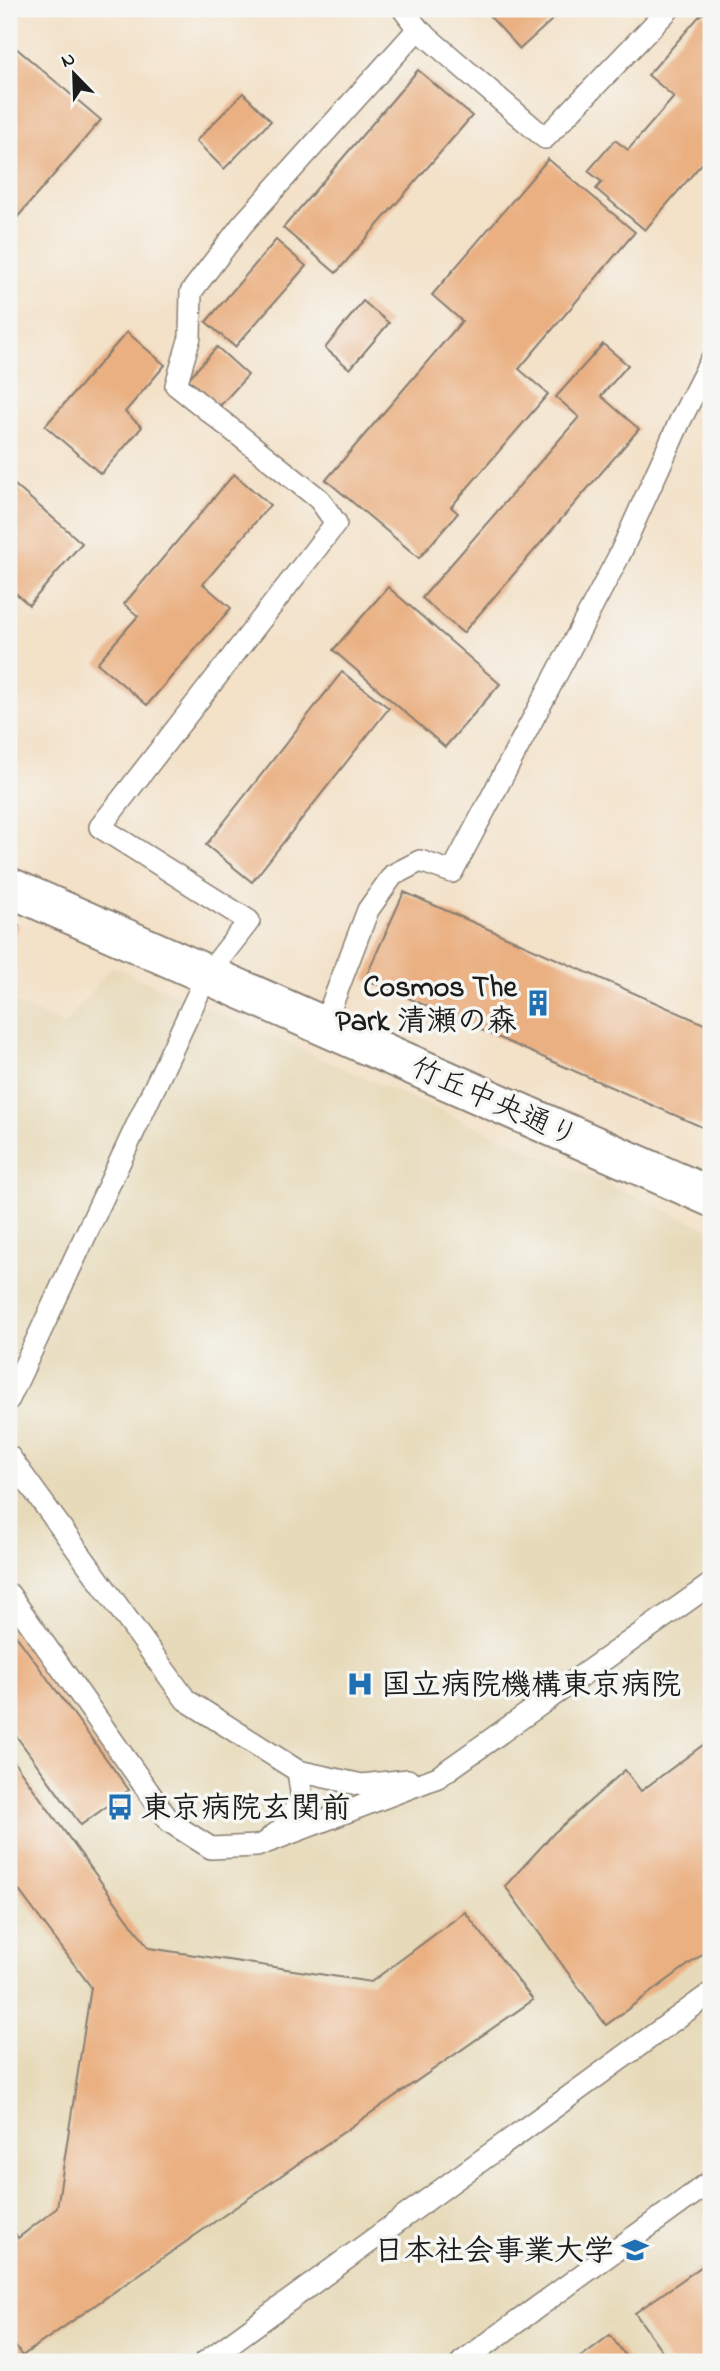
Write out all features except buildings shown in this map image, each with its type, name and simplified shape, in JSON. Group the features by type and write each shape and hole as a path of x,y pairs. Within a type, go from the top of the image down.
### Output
{"street":[{"name":"竹丘中央通り","path":"9,887 711,1197"}],"lane":[{"path":"403,9 418,29 545,138 669,9"},
{"path":"9,1399 207,975 249,922 100,827 336,523 319,499 176,385 190,337 191,292 242,225 418,29"},
{"path":"324,1025 368,910 394,875 420,861 452,872 618,556 711,360"},
{"path":"9,1456 186,1700 298,1771 362,1785 438,1777"},
{"path":"9,1594 170,1822 211,1848 257,1846 438,1777 711,1584"},
{"path":"257,1846 281,1830 302,1799 298,1771"},
{"path":"205,2362 711,1993"},
{"path":"462,2362 711,2181"}],"shaded area":[{"name":"国立病院機構東京病院","path":"112,966 711,1230 711,2362 9,2362 9,1001 64,1025"}],"place":[{"name":"Cosmos The Park 清瀬の森","path":"538,1003"},
{"name":"国立病院機構東京病院","path":"360,1684"},
{"name":"東京病院玄関前","path":"120,1807"},
{"name":"日本社会事業大学","path":"635,2250"}]}
